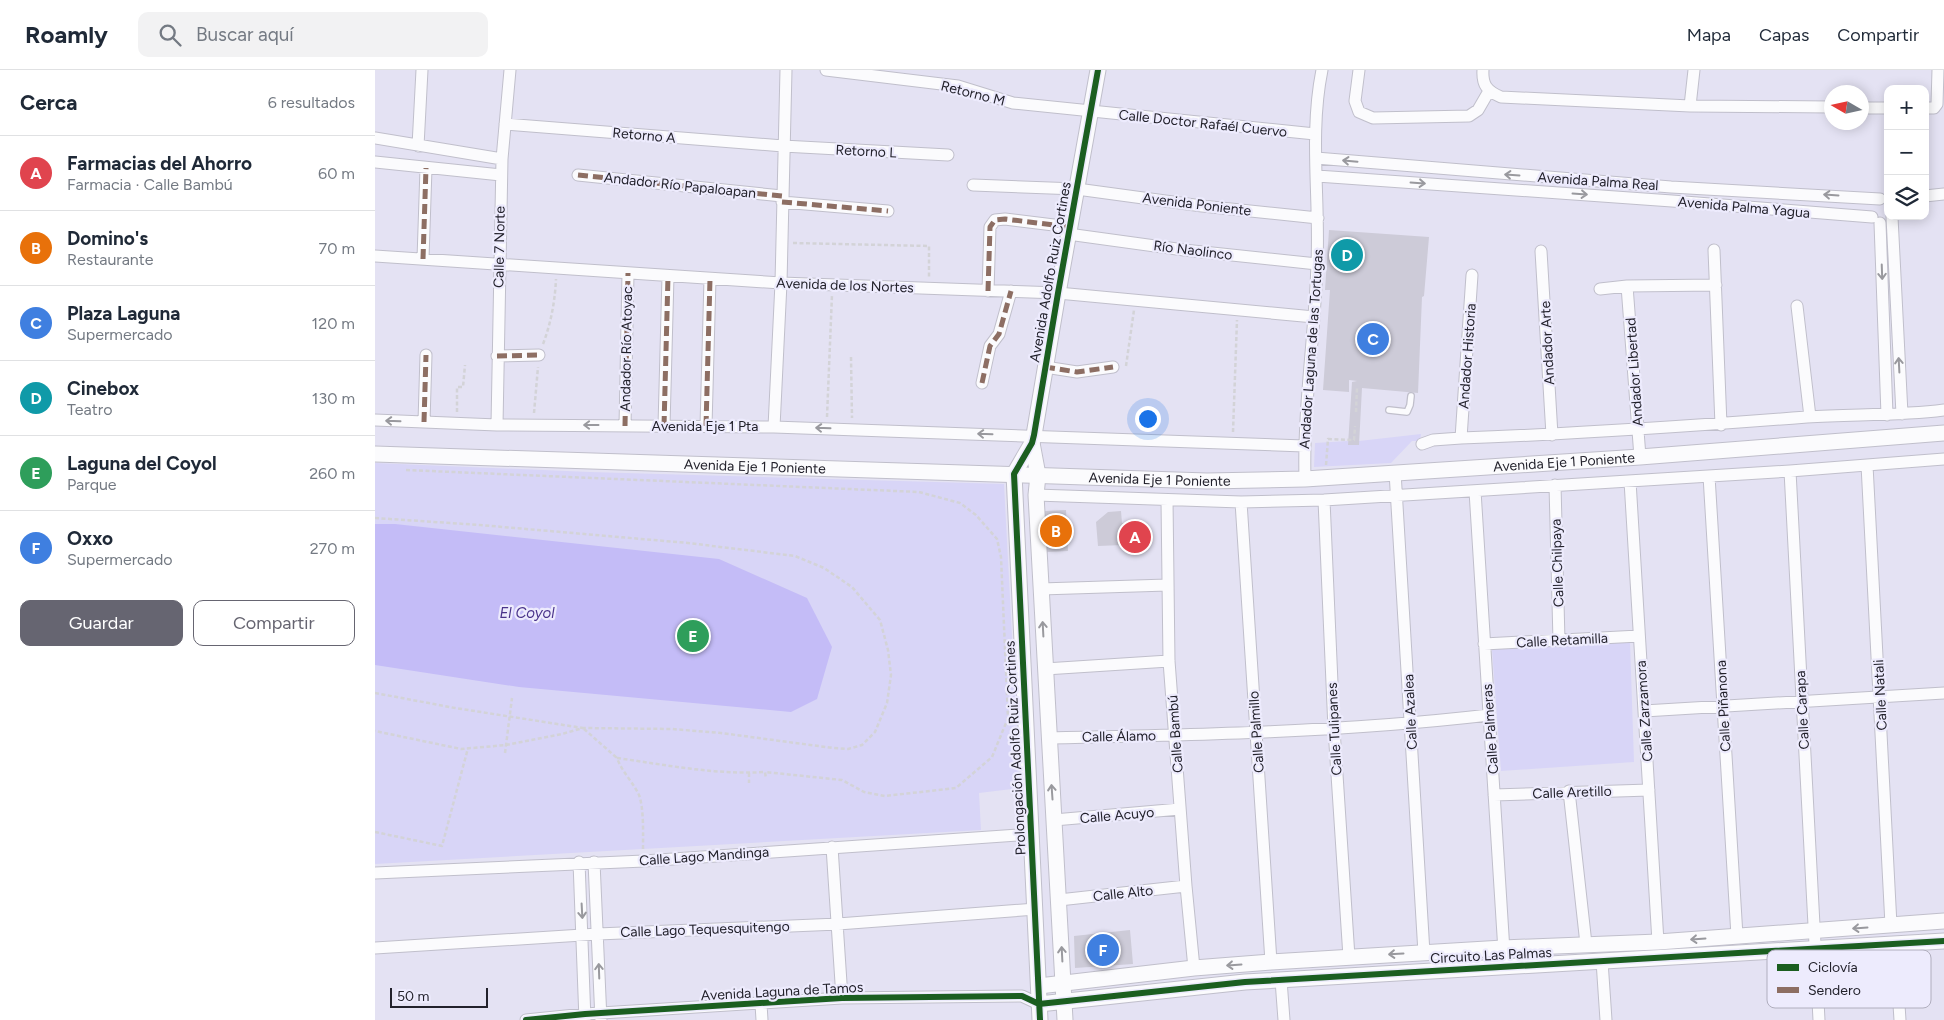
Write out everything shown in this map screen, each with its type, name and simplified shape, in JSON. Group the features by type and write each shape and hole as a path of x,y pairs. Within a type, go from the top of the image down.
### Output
{"street":[{"path":"418,146 422,70"},
{"name":"Calle 7 Norte","path":"497,424 498,264 501,175 510,70"},
{"path":"774,427 781,283 786,70"},
{"name":"Retorno M","path":"826,70 958,86 1013,103 1091,111"},
{"name":"Avenida Adolfo Ruiz Cortines","path":"1038,475 1033,439 1057,293 1098,70"},
{"name":"Andador Laguna de las Tortugas","path":"1305,479 1304,446 1317,264 1318,218 1315,134 1316,111 1322,70"},
{"path":"1359,70 1355,101 1359,112 1373,118 1469,116 1478,110 1489,91"},
{"path":"1483,70 1482,80 1489,91 1501,97 1690,106 1824,108"},
{"path":"1690,106 1695,70"},
{"path":"1930,108 1937,104 1938,70"},
{"path":"1869,108 1884,108"},
{"name":"Calle Doctor Rafaél Cuervo","path":"1091,111 1315,134"},
{"name":"Retorno A","path":"505,124 783,146"},
{"path":"375,138 502,159"},
{"name":"Retorno L","path":"783,146 948,155"},
{"name":"Avenida Palma Real","path":"1316,158 1671,187 1884,200"},
{"path":"375,162 501,175"},
{"path":"423,259 426,168"},
{"path":"1489,188 1490,173"},
{"name":"Andador Río Papaloapan","path":"578,174 889,211"},
{"name":"Avenida Palma Yagua","path":"1317,176 1672,201 1876,220"},
{"path":"973,185 1077,189"},
{"path":"1671,187 1672,201"},
{"name":"Avenida Poniente","path":"1077,189 1202,206 1318,218"},
{"path":"1929,196 1944,194"},
{"path":"1884,200 1871,206 1876,220 1887,415"},
{"name":"Río Naolinco","path":"988,291 990,227 995,220 1005,219 1184,250 1317,264"},
{"path":"1876,220 1887,222 1889,220"},
{"path":"1893,220 1902,414"},
{"path":"1714,250 1721,425"},
{"name":"Andador Arte","path":"1541,251 1552,435"},
{"name":"Avenida de los Nortes","path":"375,256 781,283 1057,293 1314,317"},
{"name":"Andador Río Atoyac","path":"625,426 628,273"},
{"name":"Andador Historia","path":"1461,438 1472,275"},
{"path":"664,426 668,276"},
{"path":"706,426 711,278"},
{"path":"1600,289 1627,286 1716,285"},
{"name":"Andador Libertad","path":"1627,286 1640,457"},
{"path":"982,382 990,346 999,334 1011,291"},
{"path":"1797,306 1809,417"},
{"path":"424,422 426,355"},
{"path":"497,356 539,355"},
{"path":"1045,367 1077,372 1113,368"},
{"path":"1941,410 1942,433"},
{"name":"Avenida Eje 1 Poniente","path":"1422,444 1440,439 1552,435 1721,425 1809,417 1887,415 1941,410"},
{"name":"Avenida Eje 1 Pta","path":"375,420 497,424 827,428 1033,439 1304,446"},
{"name":"Avenida Eje 1 Poniente","path":"375,454 1207,481 1305,479 1640,457 1942,433"},
{"name":"Avenida Adolfo Ruiz Cortines","path":"1014,474 1033,439"},
{"name":"Avenida Eje 1 Poniente","path":"1037,495 1241,502 1324,500 1867,466 1944,459"},
{"name":"Calle Natali","path":"1867,466 1881,698 1891,925"},
{"name":"Calle Carapa","path":"1790,471 1815,949"},
{"name":"Calle Azalea","path":"1395,472 1424,953"},
{"name":"Prolongación Adolfo Ruiz Cortines","path":"1014,474 1040,1020"},
{"path":"1038,475 1037,495 1045,668 1065,1020"},
{"name":"Calle Piñanona","path":"1709,476 1737,936"},
{"name":"Calle Zarzamora","path":"1630,481 1658,942"},
{"name":"Calle Chilpaya","path":"1555,485 1559,641"},
{"name":"Calle Palmeras","path":"1475,491 1505,967"},
{"name":"Calle Bambú","path":"1167,500 1169,661 1186,886 1195,968"},
{"name":"Calle Tulipanes","path":"1324,500 1334,729 1349,957"},
{"name":"Calle Palmillo","path":"1241,502 1271,962"},
{"path":"1020,603 1042,594 1167,585"},
{"name":"Calle Retamilla","path":"1484,644 1639,636"},
{"path":"1045,668 1169,661"},
{"path":"1644,711 1944,693"},
{"name":"Calle Álamo","path":"1049,738 1176,736 1334,729 1411,724 1489,715"},
{"path":"1026,721 1048,720"},
{"name":"Calle Aretillo","path":"1494,795 1569,791 1649,790"},
{"path":"1569,791 1586,944"},
{"name":"Calle Acuyo","path":"1054,820 1180,809"},
{"name":"Calle Lago Mandinga","path":"375,873 579,862 644,861 1032,834"},
{"path":"832,847 842,998"},
{"path":"579,862 585,1017"},
{"path":"594,862 601,1017"},
{"name":"Calle Alto","path":"1059,900 1186,886"},
{"name":"Calle Lago Tequesquitengo","path":"375,948 598,934 838,924 1036,909"},
{"name":"Circuito Las Palmas","path":"1039,986 1195,968 1271,962 1503,948 1658,942 1944,921"},
{"name":"Circuito Las Palmas","path":"1796,950 1944,940"},
{"path":"1895,944 1895,950"},
{"name":"Circuito Las Palmas","path":"1039,1004 1215,984 1767,951"},
{"path":"1602,960 1606,1020"},
{"path":"1281,980 1284,1020"},
{"name":"Avenida Laguna de Tamos","path":"1022,996 1039,986"},
{"name":"Avenida Laguna de Tamos","path":"526,1020 679,1015 761,1004 842,998 1022,996 1039,1004"},
{"path":"761,1004 762,1020"}],"lane":[{"path":"1389,410 1407,412 1411,396"}],"path":[{"path":"782,243 929,246 929,289"},
{"path":"827,428 833,285"},
{"path":"1126,366 1135,300"},
{"path":"1233,443 1237,310"},
{"path":"851,357 851,429"},
{"path":"457,423 457,387 463,386 465,365"},
{"path":"1356,412 1357,388"},
{"path":"1326,467 1328,439 1354,440 1355,426"},
{"path":"405,470 919,492 960,503 976,515 997,539 1001,557 1008,718 992,757 956,788 885,796 864,792 842,780 765,772 749,773 670,768 617,758"},
{"path":"375,518 688,543 795,556 824,568 852,587 880,620 888,650 891,675 887,703 875,732 862,745 849,749 721,732 671,729 583,728 455,708 375,693"},
{"path":"505,753 512,698"},
{"path":"375,731 461,749 506,745 563,734 583,728"},
{"path":"583,728 617,758 622,770 630,779 640,797 644,861"},
{"path":"375,832 442,846 468,748"},
{"path":"765,772 766,779"},
{"path":"749,773 749,783"}],"shaded area":[{"path":"1421,434 1420,441 1412,441 1391,463 1314,467 1315,443 1348,441 1349,445 1359,445 1359,441"},
{"path":"375,463 590,472 1004,484 1020,788 979,793 981,830 375,864"},
{"path":"1630,642 1634,762 1501,771 1492,649"}],"water":[{"name":"El Coyol","path":"375,524 395,524 719,559 807,598 832,647 817,699 791,712 519,687 375,665"}],"building":[{"path":"1329,230 1429,237 1424,296 1422,297 1418,393 1362,388 1359,445 1348,445 1352,382 1357,381 1349,380 1349,392 1323,390 1330,290 1325,290"},
{"path":"1066,510 1068,551 1047,552 1045,511"},
{"path":"1121,511 1122,523 1139,523 1148,530 1148,549 1124,549 1123,545 1098,546 1096,522 1108,512"},
{"path":"1130,930 1133,964 1075,968 1074,936"}],"marked path":[{"path":"423,259 426,168"},
{"path":"578,175 782,196"},
{"path":"782,202 888,211"},
{"path":"988,291 990,227 995,220 1005,219 1070,227"},
{"path":"625,426 628,273"},
{"path":"664,426 668,276"},
{"path":"706,426 710,279"},
{"path":"982,383 990,346 999,334 1011,291"},
{"path":"424,422 426,355"},
{"path":"497,356 539,355"},
{"path":"1045,367 1077,372 1113,367"}],"cycle path":[{"path":"1040,1020 1014,474 1032,443 1034,435 1098,70"},
{"path":"1791,950 1944,941"},
{"path":"526,1020 585,1014 842,998 1022,996 1039,1004 1245,982 1767,951"}],"place":[{"name":"Cinebox","path":"1347,255"},
{"name":"Plaza Laguna","path":"1373,339"},
{"name":"Domino's","path":"1056,531"},
{"name":"Farmacias del Ahorro","path":"1135,537"},
{"name":"Laguna del Coyol","path":"693,636"},
{"name":"Oxxo","path":"1103,950"}]}
